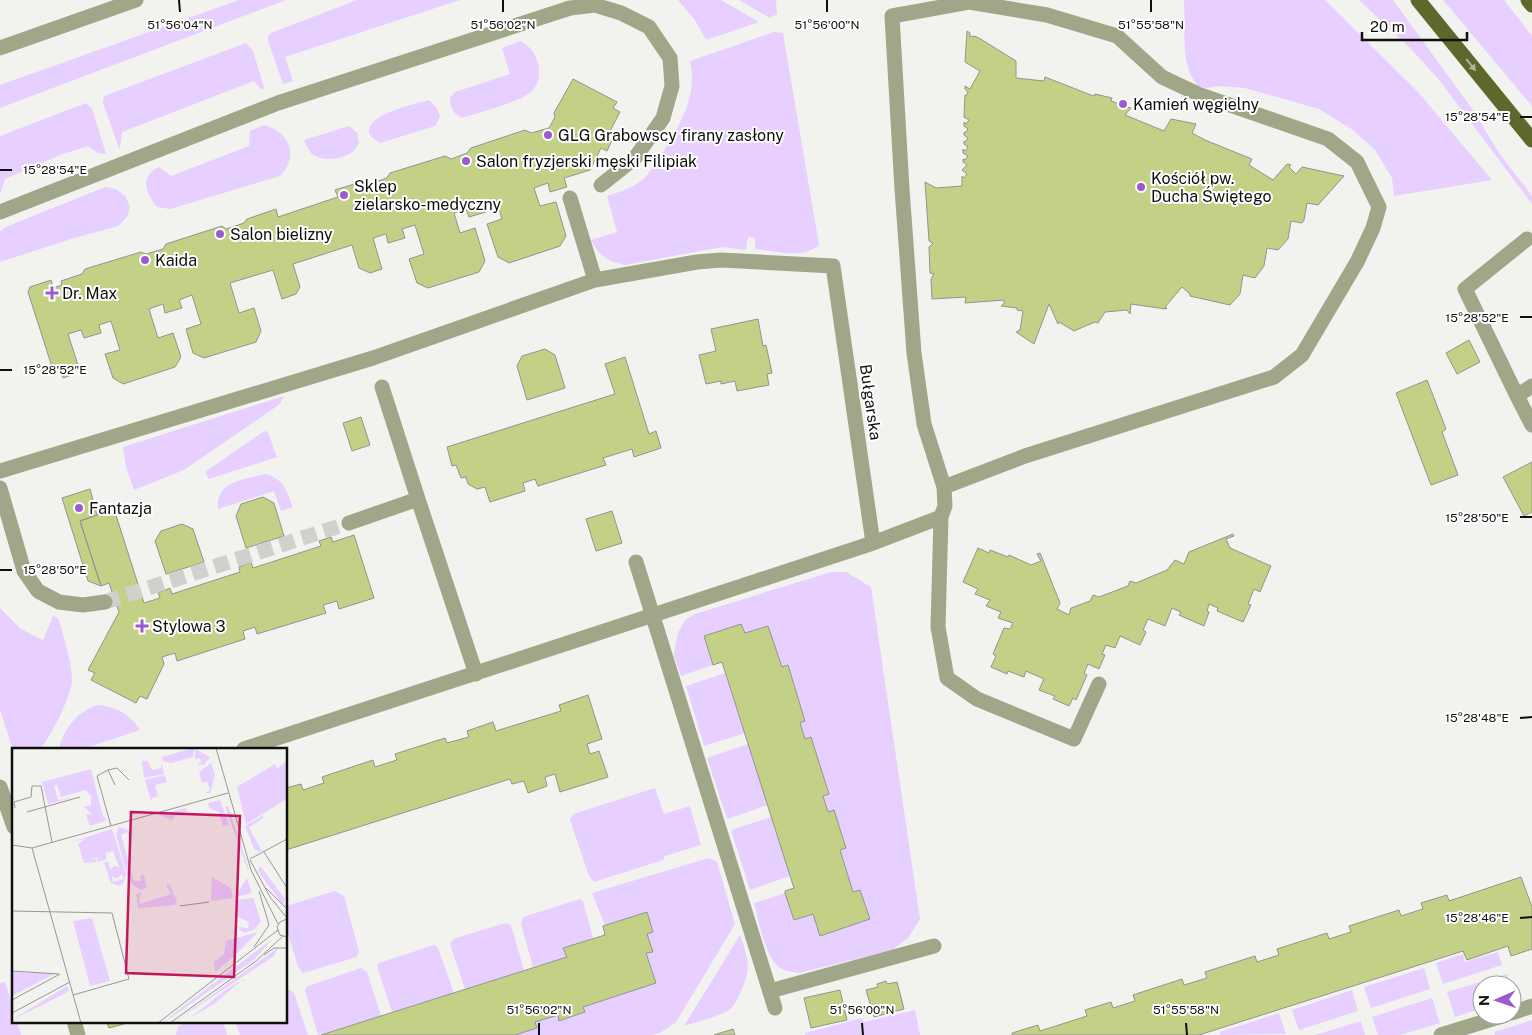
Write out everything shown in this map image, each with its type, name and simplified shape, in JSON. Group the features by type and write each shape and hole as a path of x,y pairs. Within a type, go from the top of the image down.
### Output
{"main road":[{"path":"1418,0 1532,140"},
{"path":"1528,0 1532,6"}],"street":[{"path":"0,48 136,0"},
{"path":"944,487 1025,456 1274,377 1302,355 1357,262 1374,228 1379,207 1357,162 1328,139 1198,94 1162,77 1117,36 1105,32 1047,14 969,2 892,16 914,353 924,424 944,487 945,506 940,516 938,626 947,678 977,699 1074,738 1099,684"},
{"path":"0,212 278,103 570,8 595,5 621,13 649,27 670,58 672,86 663,118 635,158 601,185"},
{"path":"0,471 372,358 595,280 570,198"},
{"path":"1527,239 1465,289 1532,425"},
{"name":"Bułgarska","path":"595,280 697,262 721,260 833,266 873,543"},
{"path":"382,386 476,674"},
{"path":"1517,396 1532,386"},
{"path":"0,488 24,571 38,591 59,602 83,604 105,602"},
{"path":"349,523 418,499"},
{"path":"247,748 873,543 940,516"},
{"path":"636,562 775,1008"},
{"path":"0,787 12,821"},
{"path":"770,991 934,946"},
{"path":"74,1022 78,1035"},
{"path":"1441,1035 1473,1025"}],"shaded area":[{"path":"239,0 286,0 0,108 0,85"},
{"path":"357,0 460,0 285,57 293,81 283,84 268,41 271,33"},
{"path":"678,0 721,0 759,22 706,40 695,20"},
{"path":"739,0 776,0 777,14 770,18"},
{"path":"1184,0 1325,0 1418,92 1492,180 1394,196 1392,178 1375,150 1353,130 1319,109 1245,88 1220,86 1206,88 1198,86 1188,68 1186,57"},
{"path":"1359,0 1393,0 1473,110 1499,153 1532,196 1532,204 1440,81 1412,50"},
{"path":"1443,0 1504,0 1532,36 1532,106"},
{"path":"774,32 783,33 819,245 805,252 780,253 755,249 755,238 748,237 746,250 722,247 625,265 604,257 591,240 617,232 607,196 630,188 642,180 653,168 668,144 686,110 692,86 690,61"},
{"path":"520,41 530,48 537,60 539,71 537,85 533,90 520,98 489,110 462,118 456,114 450,102 450,98 455,92 510,74 502,48"},
{"path":"246,43 253,51 265,90 260,88 254,81 122,132 119,148 103,103 104,96"},
{"path":"429,100 437,108 440,117 435,126 380,143 370,134 370,126 383,115"},
{"path":"86,103 92,108 106,154 98,153 88,146 60,155 5,179 0,194 0,136"},
{"path":"264,125 280,133 289,146 289,161 280,176 170,209 157,207 153,202 146,185 149,175 153,171 159,167 171,176 249,146 250,131"},
{"path":"349,126 357,133 359,142 351,153 340,158 326,159 314,155 310,152 304,140"},
{"path":"105,187 116,189 126,197 130,207 127,217 118,226 0,262 0,231 8,226"},
{"path":"284,396 280,404 184,470 134,490 126,467 123,447"},
{"path":"264,431 268,432 277,457 209,479 205,472"},
{"path":"266,474 277,479 284,486 293,507 281,511 274,491 218,509 218,500 221,492 226,487 241,480"},
{"path":"831,572 846,572 871,587 920,919 908,938 892,950 799,973 782,969 773,961 762,936 754,903 785,893 794,920 813,914 820,936 870,919 860,890 853,892 840,850 846,847 834,810 828,812 823,796 829,794 811,738 805,739 800,723 805,721 788,666 782,667 768,626 745,633 741,624 704,636 713,665 681,676 674,656 678,633 685,620 695,614"},
{"path":"0,608 21,629 43,640 53,616 58,618 69,659 72,682 64,707 41,748 12,748 0,710"},
{"path":"725,673 745,733 704,746 686,686"},
{"path":"98,705 122,712 140,730 85,748 59,748 64,734 73,721 84,711"},
{"path":"748,744 768,805 727,819 707,758"},
{"path":"655,788 664,814 690,806 701,845 665,856 663,860 594,882 589,876 570,820 573,814"},
{"path":"771,817 790,876 750,890 731,830"},
{"path":"709,858 717,862 735,924 676,1022 660,1033 652,1035 515,1035 537,1028 535,1022 558,1015 559,1021 585,1013 583,1007 656,983 646,953 652,952 647,934 652,932 647,912 605,925 592,893"},
{"path":"335,891 344,896 359,951 357,957 303,973 298,967 288,934 288,905"},
{"path":"580,899 583,901 593,938 564,948 567,957 533,967 521,924 523,917"},
{"path":"505,923 511,925 524,970 465,989 450,944 453,939"},
{"path":"740,935 748,965 746,978 735,1003 731,1009 724,1013 684,1026"},
{"path":"434,945 438,948 454,993 392,1012 377,966 379,963"},
{"path":"1498,952 1502,965 1443,984 1436,963 1463,954 1465,962"},
{"path":"361,968 367,972 381,1016 318,1035 305,990 308,986"},
{"path":"1424,968 1430,989 1371,1008 1364,987"},
{"path":"5,982 12,1004 12,1022 17,1022 21,1035 0,1035 0,983"},
{"path":"1472,984 1472,1011 1455,1017 1447,992"},
{"path":"288,990 294,993 308,1035 240,1035 235,1022 288,1022"},
{"path":"1352,990 1358,1011 1299,1030 1292,1010"},
{"path":"1432,998 1440,1023 1400,1035 1378,1035 1372,1017"},
{"path":"915,1010 920,1035 805,1035 805,1033 862,1018 864,1022"},
{"path":"1279,1013 1286,1034 1220,1035 1220,1032"},
{"path":"1532,1020 1532,1035 1495,1035 1494,1032 1522,1025 1522,1023"},
{"path":"1361,1021 1365,1035 1315,1035"},
{"path":"192,1022 223,1022 227,1035 176,1035 178,1026"}],"building":[{"name":"Kościół pw. Ducha Świętego","path":"967,31 970,33 970,37 979,38 1016,61 1016,78 1044,81 1045,77 1091,95 1095,96 1095,94 1112,98 1111,101 1131,108 1125,115 1164,131 1171,119 1196,124 1192,133 1252,159 1249,165 1273,180 1287,164 1291,165 1289,167 1296,174 1302,167 1344,176 1318,205 1307,203 1304,220 1302,223 1291,221 1288,239 1278,250 1267,248 1264,266 1255,278 1243,275 1240,294 1230,305 1190,296 1182,287 1165,307 1166,309 1131,304 1130,314 1127,310 1105,312 1098,323 1095,322 1074,331 1059,322 1058,324 1049,304 1034,344 1016,332 1020,330 1023,311 1017,310 1017,308 1001,306 1004,304 1004,300 965,303 966,297 932,299 931,279 934,274 930,273 929,247 933,243 929,241 925,182 936,188 962,186 962,176 964,178 967,174 962,170 967,165 963,162 963,159 965,160 968,156 963,153 963,149 965,151 968,147 964,144 964,141 968,138 964,135 964,132 968,129 964,126 964,122 966,124 969,120 964,117 965,95 968,92 965,86 970,89 980,71 965,62"},
{"path":"573,79 617,102 613,108 620,112 609,133 614,136 607,151 601,148 590,170 564,178 567,187 550,192 548,183 534,188 540,206 556,202 566,236 560,246 509,263 498,257 487,224 502,219 496,199 483,204 486,212 469,217 466,209 454,213 460,233 475,228 485,261 479,272 428,288 417,283 409,259 424,254 415,225 402,229 405,238 388,243 386,234 373,238 382,269 370,273 359,268 352,245 293,264 300,287 296,294 282,299 273,270 230,283 239,313 254,308 261,331 256,342 204,358 193,353 186,329 201,324 192,295 179,300 182,308 165,313 163,304 149,309 158,338 173,333 181,357 175,367 123,384 113,378 105,354 120,350 111,321 99,325 101,333 84,338 81,330 68,334 78,365 72,367 74,374 63,378 61,371 54,373 28,292 30,287 51,280 53,288 62,285 61,281 82,274 85,269 141,252 146,254 163,249 166,244 222,226 226,229 276,209 278,217 338,197 335,190 364,181 369,184 387,178 390,173 445,156 451,159 467,153 471,148 525,130 531,133 549,128 555,117 554,113"},
{"path":"758,319 763,346 766,345 772,373 767,374 769,385 737,391 735,381 721,384 721,381 706,384 699,355 716,351 711,329"},
{"path":"1469,340 1480,362 1457,374 1446,353"},
{"path":"545,349 555,355 565,388 527,400 517,366 522,356"},
{"path":"625,357 649,434 656,431 661,448 634,457 632,449 603,458 606,465 538,486 535,479 523,483 525,491 490,502 485,487 477,489 468,484 466,477 461,478 456,465 452,466 447,447 615,394 605,364"},
{"path":"1427,380 1446,429 1442,432 1458,475 1431,485 1396,393"},
{"path":"361,417 370,445 352,451 343,423"},
{"path":"1532,462 1532,512 1524,516 1503,477"},
{"path":"90,489 97,515 80,521 101,586 88,581 62,498"},
{"path":"263,497 274,503 284,536 246,548 236,516 241,504"},
{"path":"114,509 144,603 160,598 158,593 170,588 172,594 240,572 239,567 251,562 253,568 321,546 319,541 331,537 333,542 354,535 374,598 339,609 337,601 323,605 326,613 257,634 255,627 243,631 245,639 177,661 175,653 162,657 164,664 147,699 140,696 136,703 91,680 95,673 88,670 119,612 109,583 101,586 80,521"},
{"path":"612,511 622,543 596,551 586,519"},
{"path":"182,524 193,529 204,562 166,574 155,541 161,531"},
{"path":"1233,534 1234,536 1226,539 1230,548 1271,566 1260,592 1254,589 1248,604 1251,605 1243,622 1217,611 1218,608 1209,604 1207,611 1209,612 1204,626 1179,615 1181,612 1172,608 1165,626 1148,619 1143,630 1146,632 1140,645 1120,636 1115,648 1106,645 1102,654 1105,655 1099,669 1088,664 1084,673 1087,675 1076,700 1073,698 1069,706 1053,699 1055,696 1039,690 1044,679 1026,671 1024,677 1008,671 1007,674 991,667 996,656 993,654 1004,628 1010,629 1013,623 998,618 1001,612 986,606 990,600 975,594 978,589 963,582 978,548 989,553 990,550 1008,557 1009,555 1031,565 1041,561 1037,554 1040,553 1060,603 1057,609 1069,615 1071,608 1090,601 1093,595 1099,597 1128,586 1130,581 1136,583 1167,570 1175,560 1184,564 1189,552"},
{"path":"741,624 745,633 768,626 782,667 788,665 805,721 800,723 805,739 811,737 829,794 823,796 828,812 834,810 846,848 840,850 853,892 860,890 870,919 820,936 813,914 794,920 785,891 794,888 722,662 713,665 704,636"},
{"path":"588,695 602,739 587,744 590,754 599,751 608,777 560,792 555,774 545,777 547,786 528,793 524,781 512,784 510,779 288,849 288,787 301,784 303,790 324,783 322,777 373,760 375,767 397,760 395,754 445,738 447,743 469,737 467,731 493,722 496,731 561,711 559,705"},
{"path":"1521,877 1532,907 1532,949 1511,956 1508,946 1467,960 1463,951 1199,1035 1012,1035 1012,1033 1038,1025 1040,1031 1087,1016 1085,1010 1111,1002 1113,1008 1135,1001 1133,995 1182,979 1184,985 1207,978 1205,972 1255,956 1257,962 1279,955 1277,949 1327,933 1329,939 1351,932 1349,926 1399,910 1401,916 1423,909 1421,903 1447,895 1449,901"},
{"path":"647,912 653,932 647,934 653,952 646,953 656,983 583,1007 585,1012 559,1021 558,1015 535,1022 537,1028 515,1035 321,1035 567,957 563,948 605,935 603,926"},
{"path":"886,981 887,984 897,982 904,1009 874,1017 866,990 878,987 877,984"},
{"path":"840,990 847,1020 811,1028 804,998"},
{"path":"106,1022 123,1022 124,1024 109,1028"},
{"path":"733,1029 735,1035 714,1035"}],"tunnel":[{"path":"105,602 349,523"}],"place":[{"name":"Kamień węgielny","path":"1123,104"},
{"name":"GLG Grabowscy firany zasłony","path":"548,135"},
{"name":"Salon fryzjerski męski Filipiak","path":"466,161"},
{"name":"Kościół pw. Ducha Świętego","path":"1141,187"},
{"name":"Sklep zielarsko-medyczny","path":"344,195"},
{"name":"Salon bielizny","path":"220,234"},
{"name":"Kaida","path":"145,260"},
{"name":"Dr. Max","path":"52,293"},
{"name":"Fantazja","path":"79,508"},
{"name":"Stylowa 3","path":"142,626"}]}
